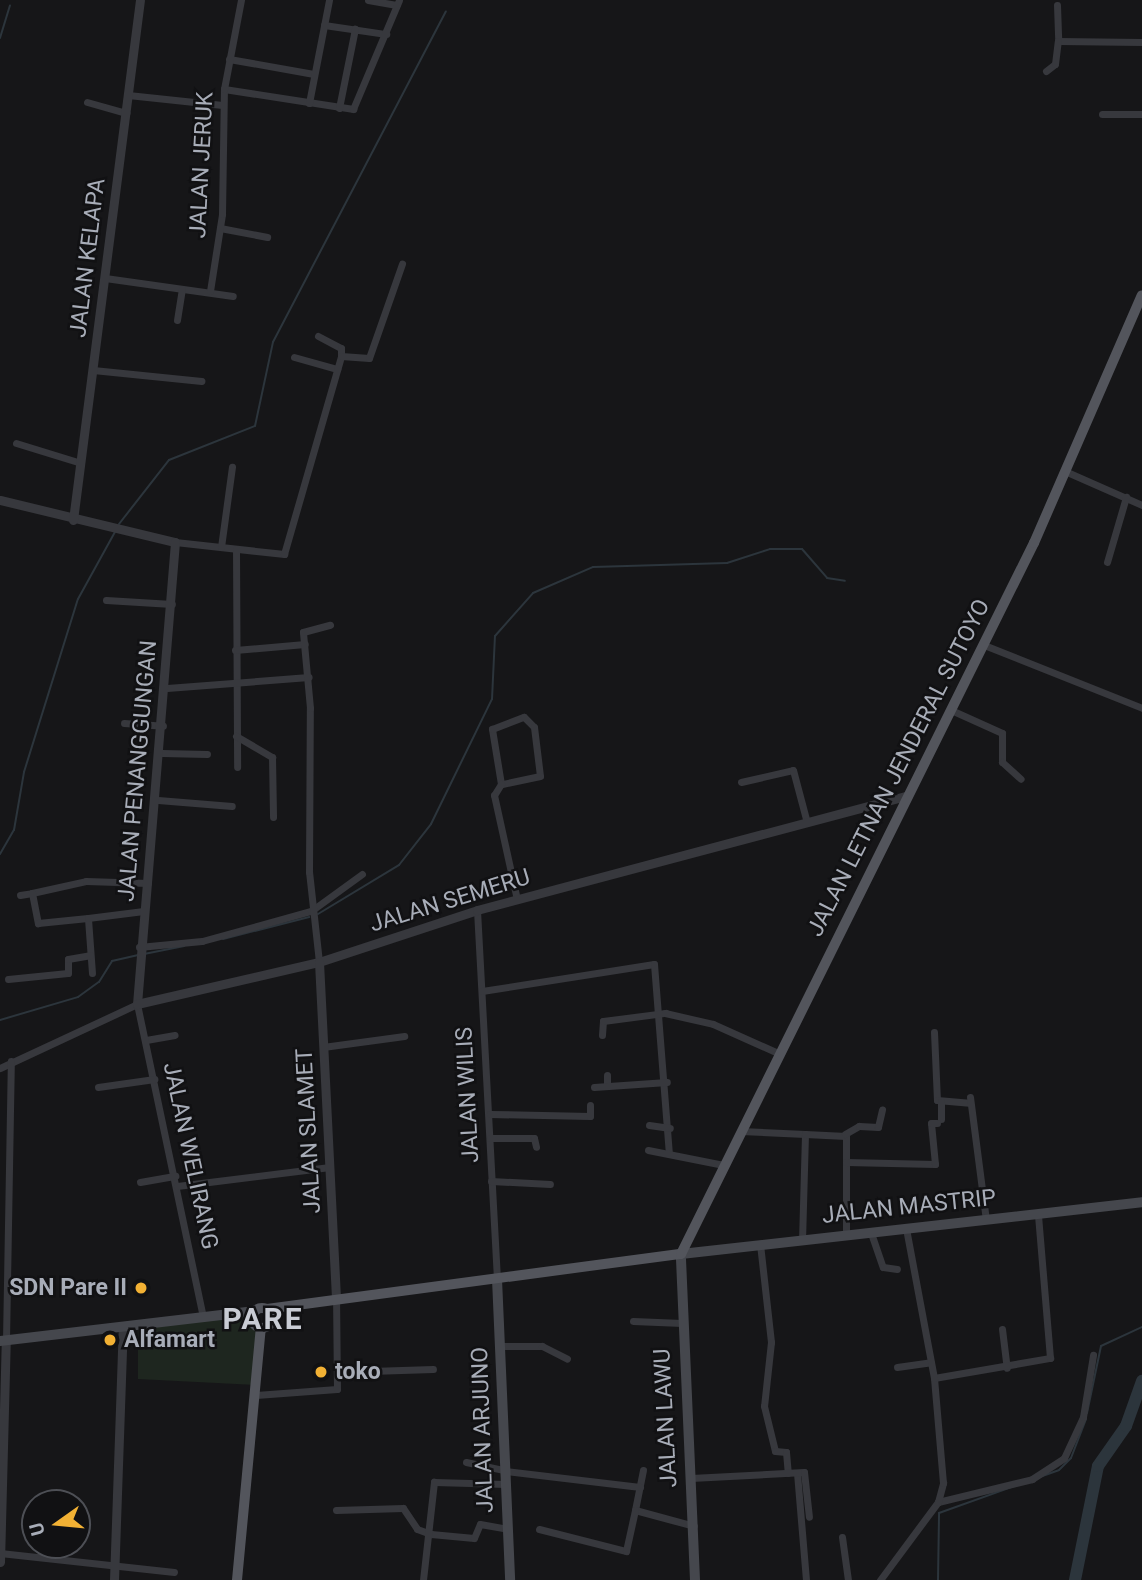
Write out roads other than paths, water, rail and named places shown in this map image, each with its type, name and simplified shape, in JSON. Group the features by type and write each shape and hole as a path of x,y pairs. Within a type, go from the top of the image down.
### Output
{"main road":[{"name":"JALAN LETNAN JENDERAL SUTOYO","path":"681,1254 984,645 1067,471 1142,295"},
{"name":"JALAN MASTRIP","path":"681,1254 1142,1202"},
{"path":"655,1258 692,1229"},
{"path":"3,1341 255,1311 336,1298 681,1254"},
{"name":"JALAN LAWU","path":"681,1254 695,1580"},
{"name":"JALAN ARJUNO","path":"497,1279 510,1580"},
{"path":"244,1580 237,1580 261,1328 272,1320 267,1309"},
{"path":"255,1311 253,1321 261,1328"}],"street":[{"name":"JALAN KELAPA","path":"73,520 140,0"},
{"name":"JALAN JERUK","path":"210,291 220,228 222,105 241,0"},
{"path":"309,103 329,0"},
{"path":"224,89 339,108 358,103 398,2 368,0"},
{"path":"1046,71 1055,64 1058,41 1057,5"},
{"path":"324,25 386,34"},
{"path":"339,108 355,29"},
{"path":"1058,41 1142,42"},
{"path":"229,59 314,74"},
{"path":"128,95 222,105"},
{"path":"87,102 126,113"},
{"path":"1102,114 1142,114"},
{"path":"220,228 267,237"},
{"path":"341,356 370,357 402,264"},
{"path":"105,278 233,296"},
{"path":"177,320 182,289"},
{"path":"0,500 117,532 175,542 284,554 341,356 341,348 318,336"},
{"path":"294,357 337,369"},
{"path":"93,370 201,381"},
{"path":"16,443 80,463"},
{"path":"221,547 232,467"},
{"path":"1067,471 1142,505"},
{"path":"1107,562 1126,497"},
{"name":"JALAN PENANGGUNGAN","path":"137,1004 136,962 158,800 175,542"},
{"path":"236,550 237,767"},
{"path":"106,600 172,604"},
{"path":"319,962 312,915 309,677 305,629 330,625"},
{"path":"235,650 305,644"},
{"path":"984,645 1142,708"},
{"path":"167,688 309,677"},
{"path":"951,710 1002,733 1002,762 1021,779"},
{"path":"501,784 541,775 534,727 524,717 492,729 501,784 494,795 517,900"},
{"path":"124,723 164,727"},
{"path":"236,736 272,757 273,817"},
{"path":"162,752 207,754"},
{"path":"741,782 793,770 806,819"},
{"name":"JALAN SEMERU","path":"0,1068 137,1004 319,962 477,910 806,819 908,794"},
{"path":"158,800 232,806"},
{"path":"138,948 202,941 312,915 362,874"},
{"path":"20,895 86,881 148,883"},
{"path":"32,893 38,923 144,911"},
{"name":"JALAN WILIS","path":"477,910 497,1279"},
{"path":"88,918 92,973"},
{"path":"8,979 66,973 68,959 90,955"},
{"name":"JALAN SLAMET","path":"319,962 336,1298"},
{"path":"482,991 653,964 667,1082 669,1153"},
{"name":"JALAN WELIRANG","path":"137,1004 203,1316"},
{"path":"603,1034 603,1021 660,1012 713,1024 780,1054"},
{"path":"846,1162 935,1164 931,1123 939,1121 941,1102 931,1055 934,1032"},
{"path":"146,1040 176,1035"},
{"path":"324,1047 404,1036"},
{"path":"0,1562 4,1222 11,1062"},
{"path":"607,1075 607,1086"},
{"path":"98,1087 154,1079"},
{"path":"594,1087 667,1082"},
{"path":"941,1102 970,1100 985,1220"},
{"path":"490,1114 590,1116 590,1105"},
{"path":"741,1131 845,1134 859,1126 878,1128 882,1109"},
{"path":"649,1125 670,1128"},
{"path":"802,1239 805,1134"},
{"path":"845,1134 846,1235"},
{"path":"490,1138 534,1138 536,1147"},
{"path":"648,1150 724,1165"},
{"path":"177,1186 330,1167"},
{"path":"140,1182 174,1176"},
{"path":"491,1181 550,1184"},
{"path":"934,1378 1007,1368 1050,1358 1038,1214"},
{"path":"880,1580 938,1502 943,1449 934,1378 906,1229"},
{"path":"871,1233 883,1267 897,1269"},
{"path":"760,1244 771,1342 764,1406 775,1451 786,1452 788,1473"},
{"path":"256,1395 332,1392 339,1372 336,1298"},
{"path":"633,1321 682,1323"},
{"path":"114,1580 123,1326"},
{"path":"1002,1329 1007,1368"},
{"path":"500,1346 542,1346 567,1359"},
{"path":"938,1502 1032,1479 1063,1458 1083,1417 1093,1355"},
{"path":"897,1367 931,1362"},
{"path":"339,1372 433,1369"},
{"path":"467,1462 505,1470 640,1487"},
{"path":"539,1529 626,1551 643,1471"},
{"path":"691,1478 788,1473 807,1475 809,1517"},
{"path":"797,1473 806,1580"},
{"path":"423,1580 435,1482 506,1484"},
{"path":"336,1510 403,1508 418,1528 430,1534 474,1538 480,1524 508,1529"},
{"path":"635,1510 694,1526"},
{"path":"842,1537 848,1580"},
{"path":"0,1553 115,1563 174,1572"}],"waterway":[{"path":"0,38 10,6"},
{"path":"119,524 169,460 255,426 273,342 446,11"},
{"path":"0,854 14,830 24,772 78,599 115,532"},
{"path":"318,914 399,865 431,824 492,699 495,636 533,593 593,567 727,563 770,549 802,549 827,578 845,581"},
{"path":"223,939 309,917"},
{"path":"144,954 184,946"},
{"path":"0,1020 78,997 99,982 112,961 139,955"},
{"path":"1087,1413 1101,1346 1142,1327"},
{"path":"1075,1580 1098,1466 1126,1426 1142,1381"},
{"path":"938,1580 939,1513 1059,1470 1071,1458 1086,1419"}],"place":[{"name":"SDN Pare II","path":"141,1288"},
{"name":"Alfamart","path":"110,1340"},
{"name":"toko","path":"321,1372"}],"district":[{"name":"PARE","path":"263,1319"}]}
